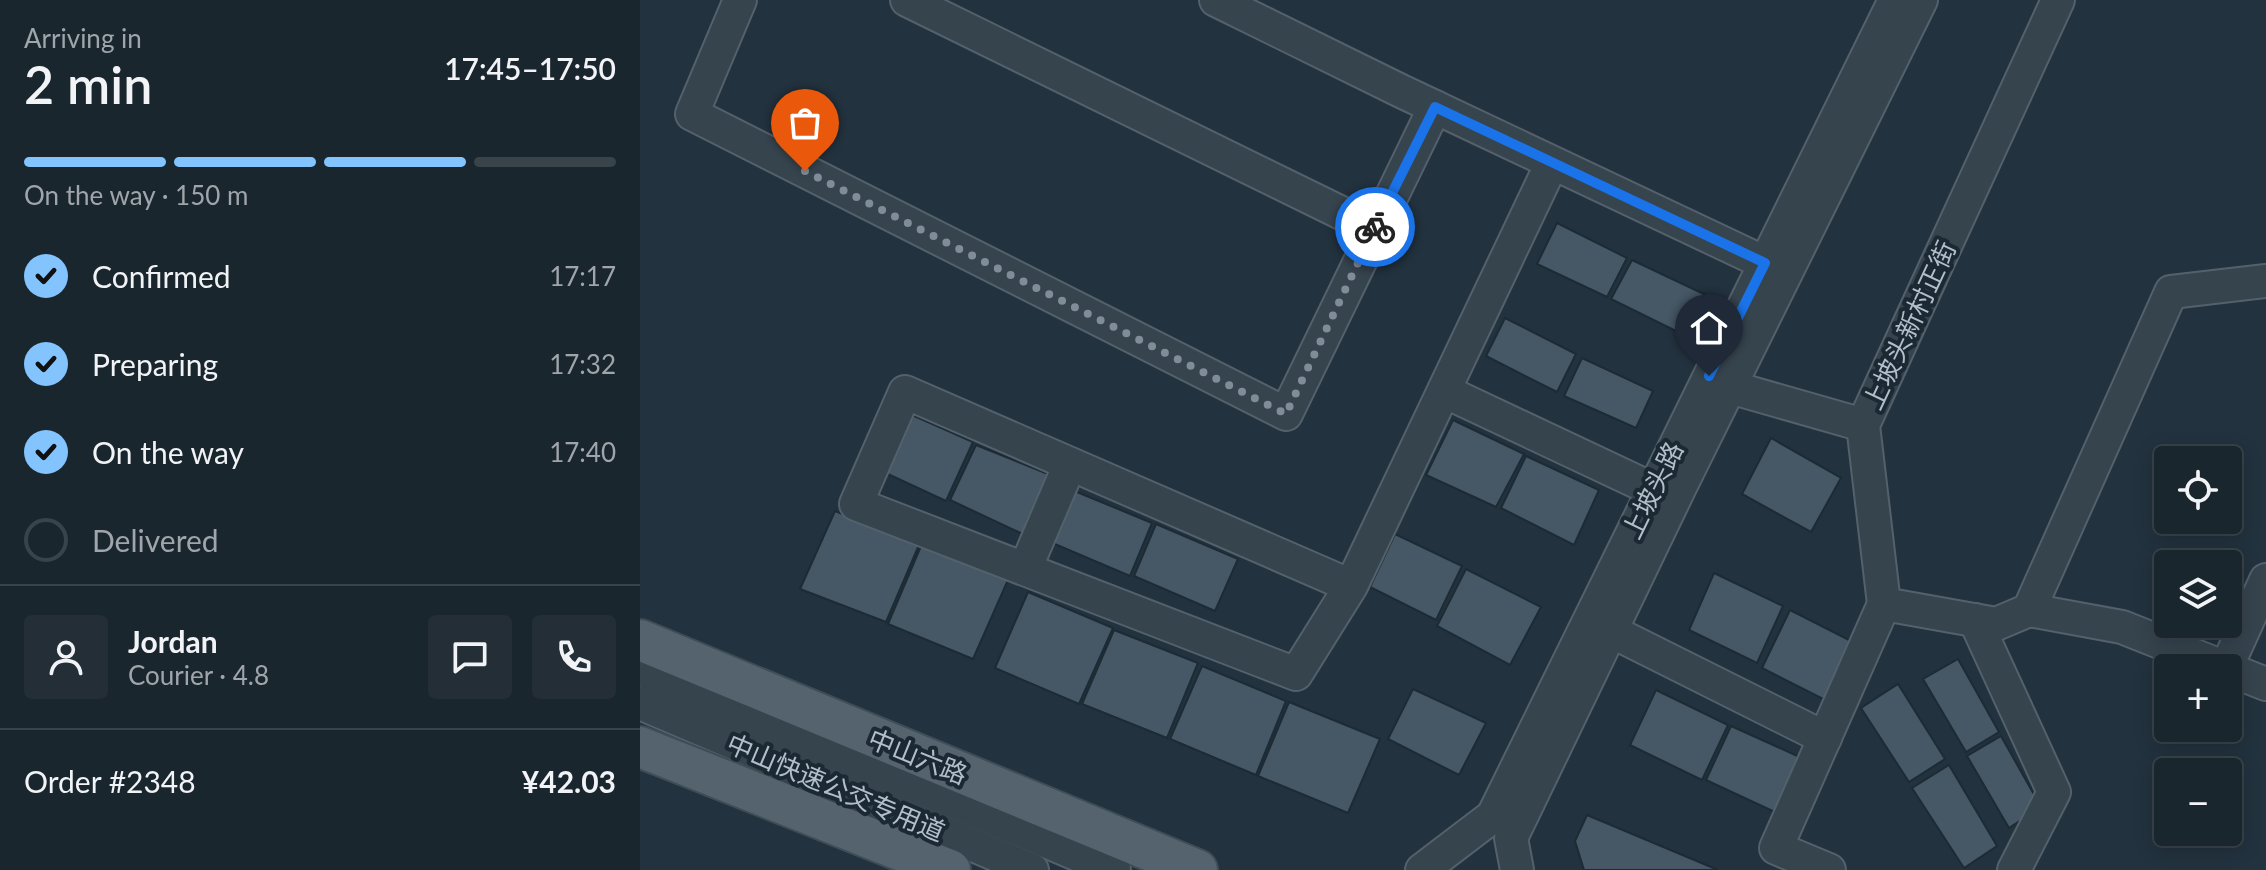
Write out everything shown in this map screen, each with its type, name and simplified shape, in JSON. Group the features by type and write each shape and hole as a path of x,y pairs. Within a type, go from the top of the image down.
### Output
{"main road":[{"name":"中山六路","path":"640,640 1197,870"},
{"path":"640,747 950,870"}],"street":[{"path":"740,0 692,114 1286,414 1435,107"},
{"path":"907,0 1374,229"},
{"name":"上坡头路","path":"1422,870 1493,816 1895,0"},
{"name":"上坡头路","path":"1517,870 1511,838 1921,0"},
{"name":"上坡头新村正街","path":"1884,604 1863,425 2058,0"},
{"path":"1237,5 1435,107 1765,263"},
{"path":"1351,586 905,392 856,504 1296,674 1351,586 1552,163"},
{"path":"2029,610 2171,292 2266,281"},
{"path":"1730,387 1863,425"},
{"path":"1444,391 1652,489"},
{"path":"1025,569 1070,464"},
{"path":"2232,654 2266,580"},
{"path":"1829,870 1776,848 1884,604 1985,622 2029,610 2122,627 2195,654"},
{"path":"1985,622 2054,792 2014,870"},
{"path":"1611,631 1825,738"},
{"name":"中山快速公交专用道","path":"640,669 1114,870"},
{"path":"2242,673 2266,684"},
{"name":"中山快速公交专用道","path":"640,703 1032,870"}],"building":[{"path":"1557,223 1627,258 1607,297 1537,264"},
{"path":"1632,260 1706,295 1686,336 1611,299"},
{"path":"1505,318 1576,354 1557,392 1486,356"},
{"path":"1582,358 1653,391 1636,428 1564,396"},
{"path":"903,411 973,442 946,501 877,469"},
{"path":"1453,420 1524,454 1496,507 1426,475"},
{"path":"1771,438 1841,478 1811,532 1742,494"},
{"path":"976,445 1053,476 1025,535 950,500"},
{"path":"1526,456 1599,490 1574,545 1501,508"},
{"path":"1072,490 1152,523 1130,576 1050,542"},
{"path":"835,511 919,545 886,622 800,589"},
{"path":"1156,524 1238,559 1215,611 1134,576"},
{"path":"1395,534 1462,566 1436,620 1370,587"},
{"path":"921,546 1008,580 973,659 888,624"},
{"path":"1466,569 1541,607 1510,665 1437,626"},
{"path":"1714,573 1783,606 1757,663 1689,630"},
{"path":"1028,592 1113,628 1079,704 995,668"},
{"path":"1790,610 1857,644 1829,702 1762,668"},
{"path":"1114,630 1198,663 1167,738 1082,704"},
{"path":"1958,659 1999,732 1966,752 1923,679"},
{"path":"1202,666 1286,701 1256,775 1170,739"},
{"path":"1898,684 1945,759 1909,782 1861,708"},
{"path":"1413,689 1486,723 1459,775 1388,739"},
{"path":"1656,690 1728,725 1702,780 1630,745"},
{"path":"1289,702 1380,739 1348,813 1258,776"},
{"path":"1731,726 1804,759 1779,814 1706,780"},
{"path":"2001,736 2041,807 2009,828 1967,756"},
{"path":"1949,765 1997,846 1964,868 1912,788"},
{"path":"1587,815 1718,870 1584,870 1575,841"}],"way so far":[{"path":"805,171 1286,414 1375,227"}],"route":[{"path":"1375,227 1435,107 1765,263 1709,376"}]}
